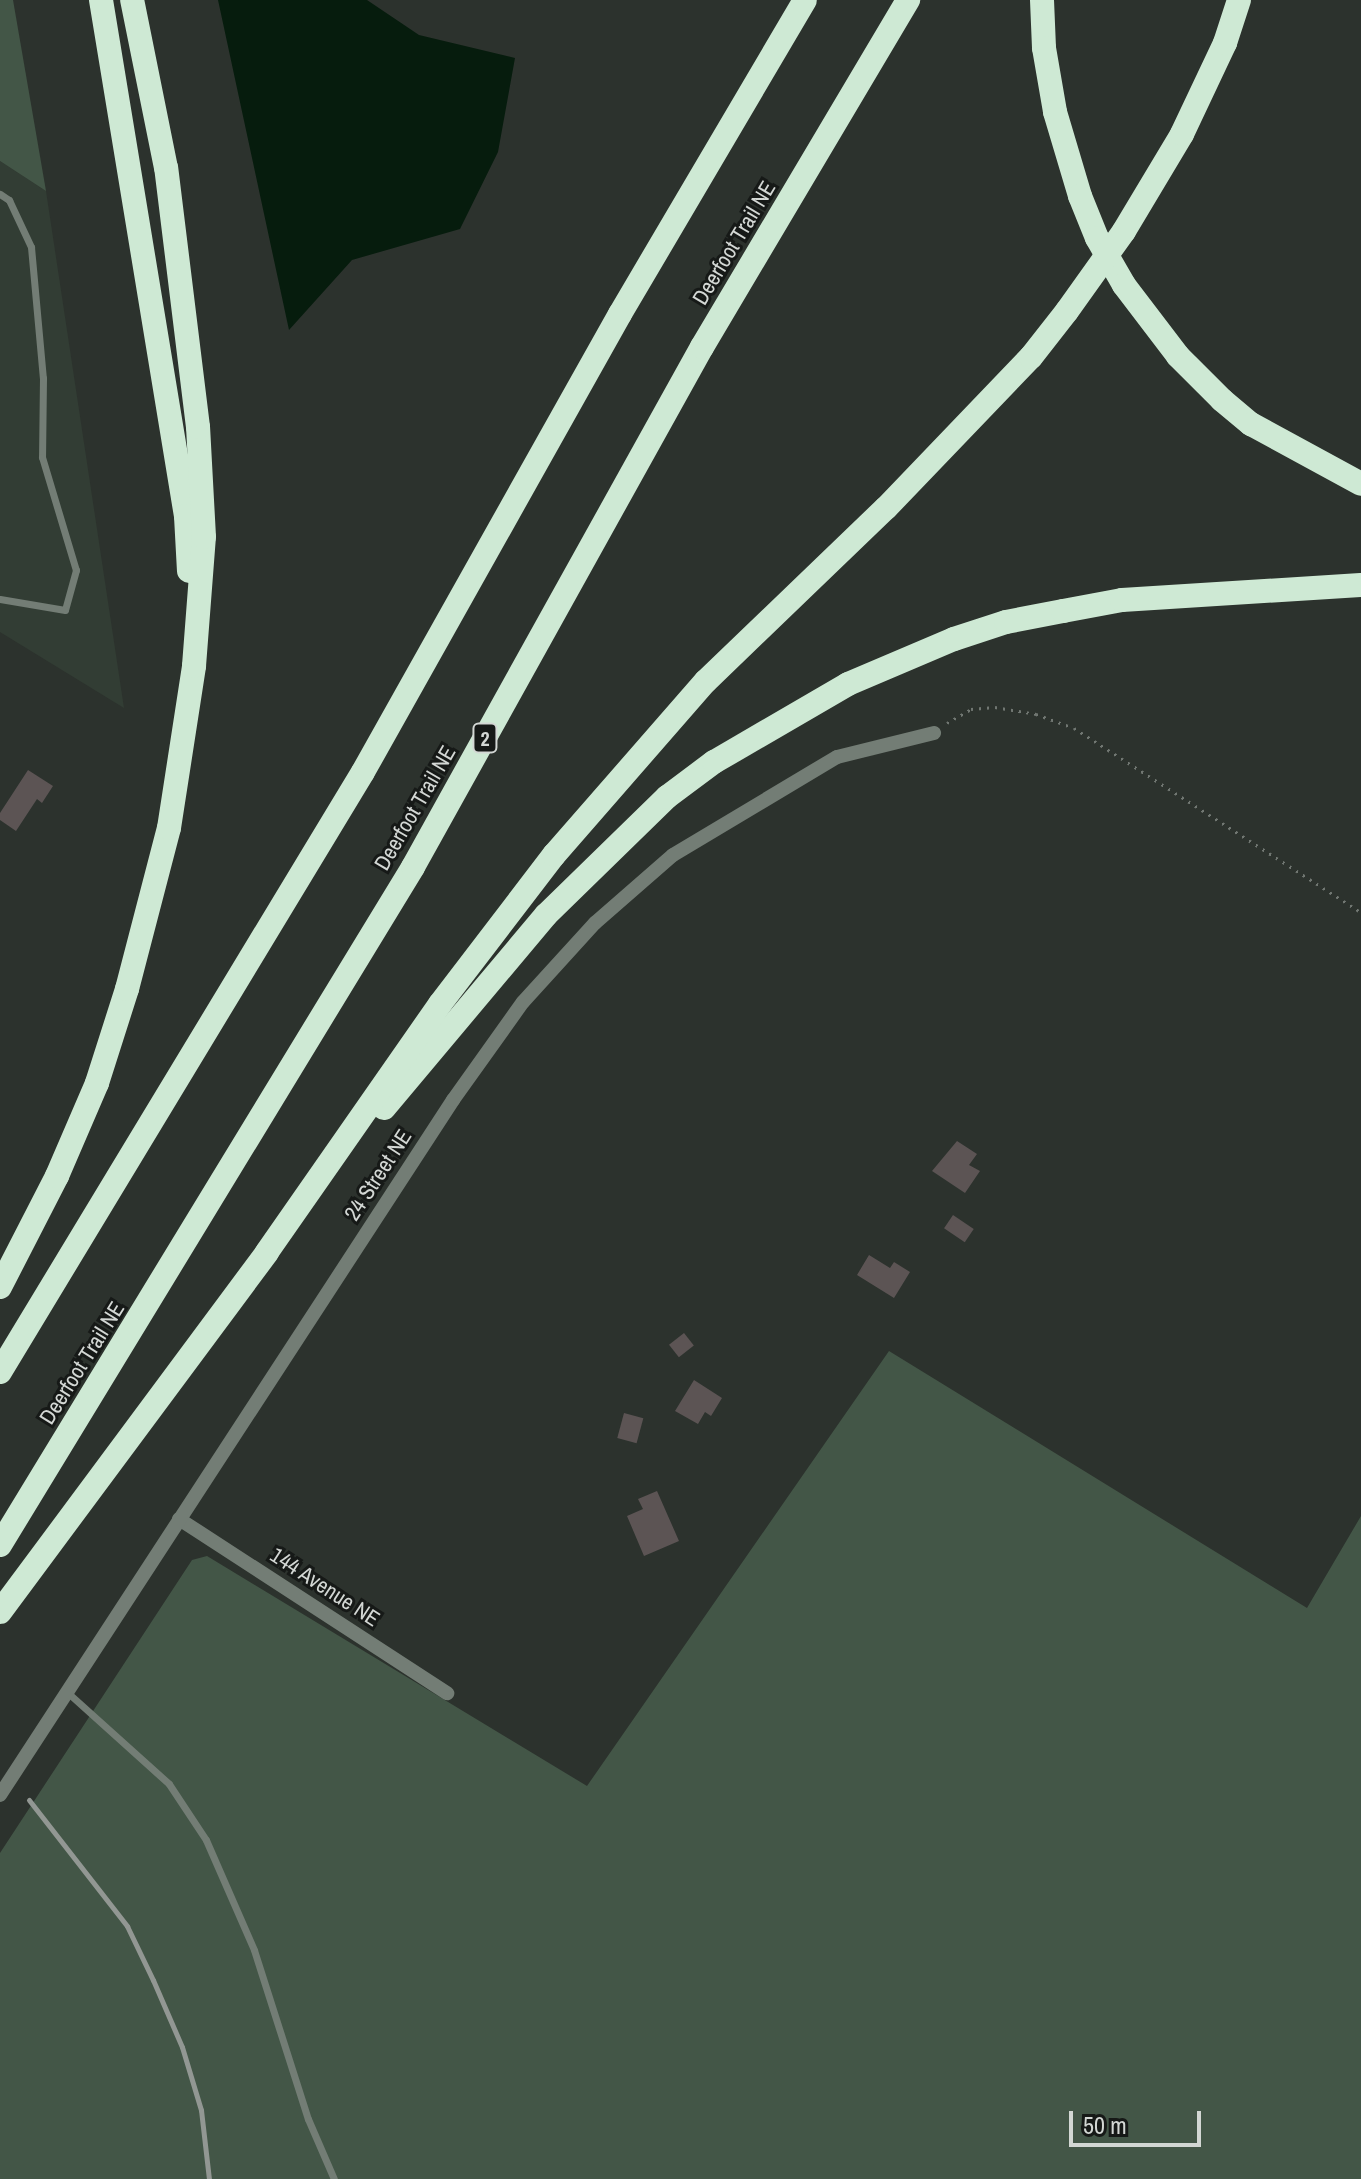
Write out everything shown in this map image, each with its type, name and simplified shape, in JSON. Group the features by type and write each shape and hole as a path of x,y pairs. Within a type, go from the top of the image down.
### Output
{"highway":[{"path":"101,0 186,516 194,666"},
{"path":"0,1287 51,1189 97,1083 127,989 169,828 194,666 204,537 198,427 166,168 132,0"},
{"path":"0,1372 363,772 604,341 805,0"},
{"name":"Deerfoot Trail NE","path":"0,1545 413,867 702,347 908,0"},
{"path":"1042,0 1044,48 1055,112 1080,196 1097,238 1124,285 1178,356 1222,400 1274,437 1361,484"},
{"path":"0,1612 267,1252 440,1004 592,811 706,681 886,508 1031,357 1067,311 1124,231 1182,134 1225,43 1239,0"},
{"path":"267,1252 546,915 667,797 714,762 848,684 904,657 1006,622 1122,600 1361,585"}],"street":[{"name":"24 Street NE","path":"0,1795 453,1100 523,1002 595,923 673,855 757,802 837,757 934,733"},
{"name":"144 Avenue NE","path":"179,1519 447,1693"}],"lane":[{"path":"0,194 9,200 31,247 43,378 42,457 76,570 65,610 0,599"},
{"path":"67,1692 169,1784 206,1840 254,1950 308,2119 334,2179"}],"path":[{"path":"934,733 971,709 1017,709 1055,720 1122,757 1361,912"}],"shaded area":[{"path":"0,0 13,0 46,191 0,161"},
{"path":"218,0 367,0 419,35 515,58 498,152 460,229 352,260 289,330"},
{"path":"0,161 46,191 124,708 0,632"},
{"path":"889,1351 1307,1608 1361,1516 1361,2179 0,2179 0,1853 192,1560 207,1556 587,1786"}],"building":[{"path":"28,770 53,786 42,803 37,799 16,831 0,820 0,813"},
{"path":"957,1141 977,1154 969,1165 980,1171 965,1193 932,1171"},
{"path":"953,1215 974,1229 965,1242 944,1228"},
{"path":"869,1255 890,1268 894,1262 910,1272 894,1298 857,1275"},
{"path":"684,1333 694,1346 679,1357 669,1345"},
{"path":"694,1380 722,1398 711,1416 705,1412 698,1424 675,1411"},
{"path":"624,1413 643,1418 637,1443 617,1438"},
{"path":"657,1491 679,1541 644,1556 627,1516 643,1509 638,1499"}],"railway":[{"path":"29,1800 127,1926 153,1980 182,2047 201,2110 209,2179"}]}
